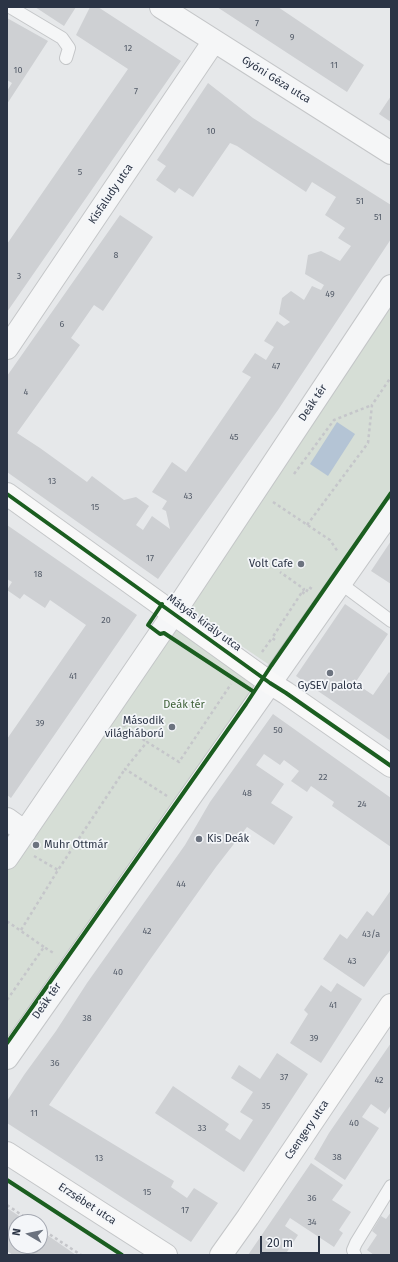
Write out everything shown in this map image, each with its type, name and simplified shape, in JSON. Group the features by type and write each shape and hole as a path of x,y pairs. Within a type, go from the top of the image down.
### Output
{"street":[{"name":"Gyóni Géza utca","path":"161,7 391,153"},
{"name":"Kisfaludy utca","path":"7,348 214,41"},
{"name":"Deák tér","path":"7,858 174,613 391,286"},
{"name":"Mátyás király utca","path":"7,494 270,683 391,766"},
{"name":"Deák tér","path":"7,1058 391,511"},
{"path":"7,819 25,832"},
{"name":"Csengery utca","path":"221,1255 391,1005"},
{"name":"Erzsébet utca","path":"7,1154 166,1255"}],"lane":[{"path":"10,7 62,38 69,48 66,58"},
{"path":"340,583 391,621"},
{"path":"355,1255 354,1250 356,1243 391,1186"}],"path":[{"path":"307,525 368,443 372,405 391,377"},
{"path":"292,476 334,420 372,405"},
{"path":"269,508 273,502 330,540 340,556"},
{"path":"260,654 304,589 280,572"},
{"path":"302,592 304,594 309,587"},
{"path":"272,638 276,641"},
{"path":"126,718 122,725 179,762 231,684"},
{"path":"21,930 58,870 125,769 147,742"},
{"path":"125,769 167,796 163,803"},
{"path":"7,923 8,922 21,930 55,954 60,948"},
{"path":"7,1000 44,947"},
{"path":"7,1205 20,1214"},
{"path":"48,1233 80,1255"}],"green space":[{"path":"391,307 391,503 271,666 187,609"},
{"name":"Deák tér","path":"175,626 258,686 7,1051 7,868"}],"water":[{"path":"337,422 355,434 328,476 310,464"}],"building":[{"path":"35,7 76,7 64,26"},
{"path":"90,7 98,7 181,61 7,312 7,244 128,69 76,35"},
{"path":"217,7 278,7 364,65 347,92"},
{"path":"7,18 48,41 7,104 7,91 12,83 7,80"},
{"path":"208,83 253,118 391,205 391,239 278,410 158,579 7,472 7,376 120,215 153,237 103,311 94,305 71,338 80,345 17,433 87,482 92,476 124,500 136,497 149,506 136,525 143,530 152,516 170,529 166,511 162,509 167,501 152,492 172,462 186,472 251,377 242,372 255,353 266,360 274,347 264,341 277,321 284,326 290,322 279,314 282,298 291,291 304,300 312,286 321,290 324,285 305,274 308,255 321,251 340,261 351,246 338,238 345,228 325,215 336,197 312,182 306,192 237,146 230,143 193,197 179,188 175,193 156,180 166,166 157,160"},
{"path":"391,96 391,122 379,114"},
{"path":"7,525 137,615 11,798 7,795 7,739 86,625 50,600 45,608 24,594 20,599 7,590 12,582 7,579"},
{"path":"391,541 391,584 371,571"},
{"name":"GySEV palota","path":"345,604 388,634 355,683 373,695 389,672 391,674 391,741 296,676"},
{"path":"273,714 391,798 391,847 332,806 334,802 311,786 307,792 291,781 299,771 284,760 280,765 264,754 256,765 284,784 271,803 293,817 274,845 247,827 216,867 149,961 49,1105 174,1181 171,1187 187,1198 194,1188 218,1203 191,1242 7,1123 7,1101 56,1031 87,983 185,845 210,802"},
{"path":"391,890 391,949 364,987 323,959 340,934 347,939 367,911 373,916"},
{"path":"337,983 362,999 321,1063 290,1043 308,1014 304,1010 321,985 331,992"},
{"path":"391,1043 391,1105 385,1114 371,1104 362,1117 379,1128 345,1180 314,1159 329,1133"},
{"path":"277,1053 308,1074 244,1172 155,1113 173,1086 229,1124 225,1130 240,1140 253,1120 240,1112 253,1092 231,1078 239,1065 260,1079"},
{"path":"311,1163 343,1185 332,1200 351,1212 339,1230 343,1233 334,1247 290,1218 285,1226 298,1235 285,1255 248,1255"},
{"path":"7,1208 16,1214 8,1214 8,1252"},
{"path":"391,1212 391,1255 374,1255 367,1250 377,1235 372,1231 381,1216 386,1219"},
{"path":"48,1236 76,1255 12,1254 48,1254"}],"cycle path":[{"path":"7,1043 246,704 391,493"},
{"path":"7,494 270,683 391,766"},
{"path":"162,604 148,625 160,634 164,633 254,692"},
{"path":"7,1180 122,1255"}],"place":[{"name":"Volt Cafe","path":"301,564"},
{"name":"GySEV palota","path":"330,673"},
{"name":"Második világháború","path":"172,727"},
{"name":"Kis Deák","path":"199,839"},
{"name":"Muhr Ottmár","path":"36,845"}]}
